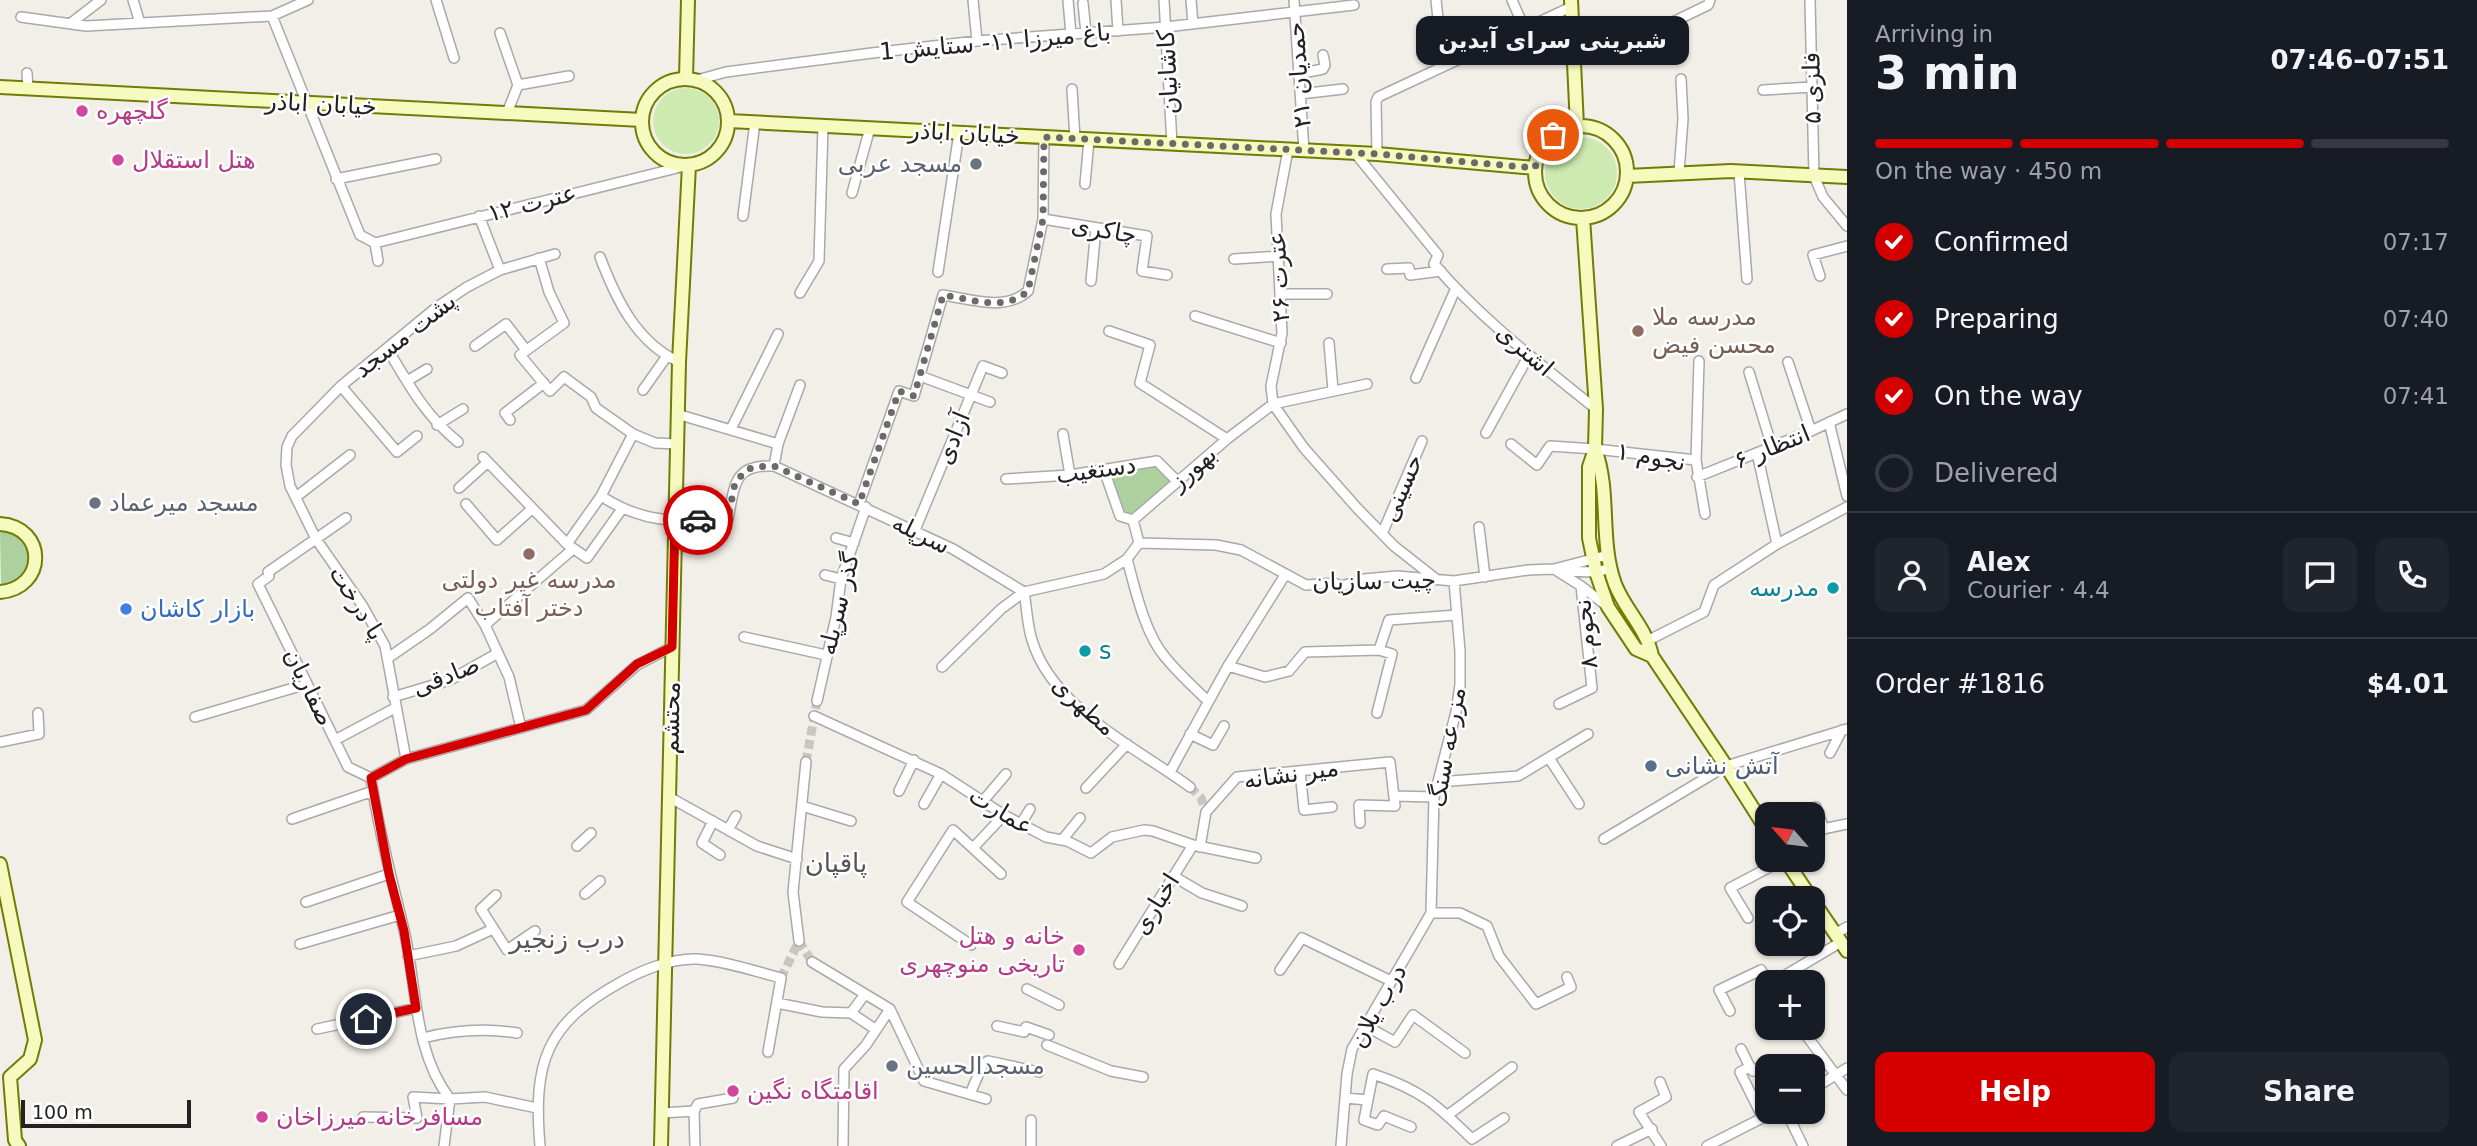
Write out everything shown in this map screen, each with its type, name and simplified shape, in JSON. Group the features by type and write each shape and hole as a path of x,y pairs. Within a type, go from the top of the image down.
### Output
{"main road":[{"path":"688,0 692,79"},
{"path":"1573,2 1577,126"},
{"path":"692,79 716,91 727,110 727,134 722,146 702,162 674,164 661,158 650,148 644,135 644,107 651,95 661,86 673,80 692,79"},
{"name":"خیابان اباذر","path":"0,87 642,120"},
{"name":"خیابان اباذر","path":"729,121 1377,154 1535,168"},
{"path":"1577,126 1603,131 1613,139 1626,163 1627,176 1624,189 1608,209 1583,218 1570,217 1548,204 1540,194 1535,168 1538,156 1553,135 1577,126"},
{"name":"محتشم","path":"661,1146 677,444 673,359 689,165"},
{"path":"1627,176 1679,172 1739,172 1847,177"},
{"path":"1583,218 1596,409 1595,449 1589,467 1589,538 1608,607 1636,649 1652,656"},
{"path":"1595,449 1602,467 1608,555 1624,602 1649,640 1652,656 1755,812"},
{"path":"0,524 20,529 28,536 36,557 29,579 10,591 0,592"},
{"path":"0,864 36,1040 30,1059 5,1077 15,1140 19,1146"},
{"path":"1825,916 1843,939"}],"street":[{"path":"71,23 101,0"},
{"path":"133,0 139,23"},
{"path":"20,17 86,26 272,16 308,0"},
{"path":"436,0 454,58"},
{"path":"973,0 977,41"},
{"path":"1068,0 1071,35"},
{"path":"1116,0 1118,31"},
{"name":"کاشانیان","path":"1164,0 1172,144"},
{"path":"1191,0 1193,24"},
{"name":"حمدیان ۲۱","path":"1294,0 1304,151"},
{"path":"1436,0 1443,65"},
{"path":"1512,0 1525,30"},
{"path":"1675,21 1708,5 1710,0"},
{"name":"فلزی ۵","path":"1810,0 1814,176"},
{"path":"1377,154 1378,97 1443,65 1525,30 1573,2"},
{"path":"1083,3 1086,33"},
{"name":"باغ میرزا ۱۱- ستایش 1","path":"692,79 750,69 977,41 1166,27 1354,5"},
{"path":"272,16 360,235 375,243 378,261"},
{"path":"500,33 517,85 507,113"},
{"path":"1298,74 1323,69 1323,55"},
{"path":"27,73 28,89"},
{"path":"517,85 569,76"},
{"path":"1679,172 1683,118 1681,79"},
{"path":"1762,90 1812,87"},
{"path":"1072,89 1075,139"},
{"path":"1300,94 1343,89"},
{"path":"743,216 755,122"},
{"path":"800,293 819,261 823,126"},
{"path":"852,193 870,128"},
{"path":"938,272 959,133"},
{"path":"990,402 920,376 943,295 999,304 1021,297 1028,291 1043,219 1044,137"},
{"path":"1086,184 1089,139"},
{"name":"عترت ۲۶","path":"1273,404 1271,386 1281,343 1277,205 1288,150"},
{"name":"اشتری","path":"1355,153 1438,254 1434,264 1456,288 1529,355 1596,409"},
{"path":"337,179 436,159"},
{"name":"عترت ۱۲","path":"375,243 689,165"},
{"path":"1739,172 1747,279"},
{"path":"1814,176 1823,197 1847,226"},
{"path":"480,216 500,270"},
{"name":"چاکری","path":"1043,219 1147,236 1142,271 1167,275"},
{"path":"1091,281 1096,228"},
{"path":"1820,276 1814,255 1847,246"},
{"name":"پشت مسجد","path":"285,456 292,436 341,386 437,307 500,270 555,254"},
{"path":"1234,259 1278,256"},
{"path":"600,257 612,289 625,312 647,340 673,359 643,390"},
{"path":"539,258 549,292 564,323 520,355 550,390 564,377 591,397 596,408 632,434 655,443 677,444"},
{"path":"1387,269 1409,268 1410,275 1441,271"},
{"path":"1416,378 1456,288"},
{"path":"1280,294 1327,294"},
{"path":"1195,316 1281,343"},
{"path":"475,346 506,324 526,350"},
{"path":"1109,331 1150,345 1140,383 1227,439"},
{"path":"731,429 778,334"},
{"path":"1329,343 1332,390"},
{"path":"387,348 437,425 458,442"},
{"path":"1486,433 1529,355"},
{"path":"1696,460 1699,361"},
{"path":"1788,362 1811,431"},
{"name":"آزادی","path":"915,530 983,366 1002,373"},
{"path":"407,381 427,369"},
{"path":"1749,372 1772,447"},
{"name":"گذر سرپله","path":"817,701 836,617 841,579 899,391 914,396 920,376"},
{"path":"510,420 506,413 544,383"},
{"path":"1367,384 1273,404 1318,465 1382,534 1436,579"},
{"path":"601,496 622,509 650,518 675,521 728,519 735,483 740,475 755,467 774,466 778,444 800,385"},
{"path":"341,386 397,452 418,436"},
{"name":"بهورز","path":"1133,520 1227,439 1273,404"},
{"path":"437,425 463,409"},
{"path":"677,414 778,444"},
{"name":"انتظار ۶","path":"1697,477 1847,414"},
{"path":"1829,422 1847,496"},
{"path":"485,625 570,547 601,496 632,434"},
{"path":"1063,434 1070,475"},
{"name":"حسینی","path":"1382,534 1422,441"},
{"path":"1511,444 1537,464 1550,446 1595,449"},
{"name":"نجوم ۱","path":"1595,449 1696,460 1704,514"},
{"path":"1757,453 1777,544"},
{"path":"296,497 350,455"},
{"name":"پا درخت","path":"285,456 288,477 316,539 362,605 385,646 406,759"},
{"path":"459,488 485,459 570,547 587,558 622,509"},
{"name":"دستغیب","path":"1006,479 1070,475 1157,461 1177,481"},
{"name":"سرپله","path":"774,466 953,549 1024,593"},
{"path":"942,667 1001,609 1024,593 1104,574 1128,559 1139,543 1133,520 1121,516 1104,470"},
{"path":"466,504 497,540 532,509"},
{"path":"1649,640 1704,612 1714,585 1777,544 1847,507"},
{"path":"316,539 346,517"},
{"path":"1479,527 1485,577"},
{"path":"836,538 854,543"},
{"name":"صفاریان","path":"316,539 268,572 269,576 258,584 348,767 371,778"},
{"name":"چیت سازیان","path":"1139,543 1196,543 1229,547 1250,555 1306,585 1334,583 1342,586 1364,579 1397,576 1454,581 1554,569 1567,564 1595,566"},
{"path":"1595,566 1608,555"},
{"path":"1128,559 1145,617 1164,656 1208,701"},
{"path":"1595,566 1611,568"},
{"path":"1554,569 1608,607"},
{"path":"825,575 841,579"},
{"path":"1170,772 1228,666 1285,575"},
{"name":"مزرعه سنگ","path":"1431,913 1434,797 1458,698 1460,651 1454,581"},
{"name":"نجوم ۸","path":"1559,705 1592,688 1581,586"},
{"name":"مطهری","path":"1024,593 1032,640 1044,669 1054,683 1080,709 1190,787"},
{"path":"388,658 468,598 485,625 509,677 521,728"},
{"path":"1379,650 1389,620 1457,615"},
{"path":"744,637 827,655"},
{"path":"444,1146 450,1098 440,1086 423,1038 371,778 406,759 586,710 637,664 672,647"},
{"path":"1228,666 1265,677 1290,671 1305,652 1379,650 1392,654 1377,713"},
{"name":"صادقی","path":"393,697 450,680 498,653"},
{"path":"195,717 307,684"},
{"path":"335,740 395,708"},
{"path":"0,742 40,734 38,713"},
{"name":"عمارت","path":"814,716 941,774 1004,815 1046,837 1062,840 1091,853 1112,837 1144,830 1197,846"},
{"path":"1190,734 1213,745 1224,726"},
{"path":"1604,839 1726,766 1844,729"},
{"path":"1830,753 1844,729"},
{"path":"1438,782 1518,776 1588,734"},
{"path":"1086,788 1127,744"},
{"path":"1549,758 1579,804"},
{"path":"899,791 914,760"},
{"path":"799,941 793,892 806,762"},
{"name":"میر نشانه","path":"1197,846 1206,812 1237,776 1390,762 1394,801"},
{"path":"1300,771 1304,810 1332,807"},
{"path":"924,804 941,774"},
{"path":"983,801 1006,774"},
{"path":"292,819 373,791"},
{"path":"669,797 766,850 797,859"},
{"path":"1360,823 1360,805 1434,797"},
{"path":"802,806 850,821"},
{"path":"1021,824 1030,809"},
{"path":"973,848 1004,815"},
{"path":"728,830 736,816"},
{"path":"1062,840 1080,818"},
{"path":"713,821 702,843 720,855"},
{"path":"1825,829 1847,824"},
{"path":"971,945 907,902 953,830 1001,874"},
{"path":"577,846 591,833"},
{"path":"1197,846 1256,858"},
{"name":"اخباری","path":"1119,964 1174,876 1197,846"},
{"path":"1748,918 1730,888 1760,872"},
{"path":"306,902 389,874"},
{"path":"1174,876 1202,893 1242,906"},
{"path":"585,894 600,881"},
{"path":"496,895 481,909 507,950 535,931"},
{"path":"1431,913 1460,913 1487,926 1500,956 1536,1004 1571,987 1567,976"},
{"name":"درب یلان","path":"1340,1146 1349,1060 1355,1041 1431,913"},
{"path":"300,944 400,915"},
{"path":"408,956 456,946 493,929"},
{"path":"1280,970 1301,938 1391,981"},
{"path":"1793,970 1843,939"},
{"path":"540,1146 537,1108 541,1074 547,1053 565,1022 613,986 643,970 695,959 781,978 768,1052"},
{"path":"813,962 890,1009 924,1081 986,1099"},
{"path":"1730,1011 1719,990 1755,973"},
{"path":"1027,989 1059,1005"},
{"path":"851,1013 865,994"},
{"path":"777,1003 822,1012 851,1013 875,1029"},
{"path":"317,1029 416,1008"},
{"path":"843,1146 844,1069 866,1045 890,1009"},
{"path":"1364,1025 1395,1042 1413,1015 1465,1053"},
{"path":"997,1026 1024,1032 1026,1027 1111,1070 1143,1077"},
{"path":"423,1038 488,1029 517,1033"},
{"path":"1810,1040 1847,1090"},
{"path":"1741,1049 1750,1067 1755,1070"},
{"path":"970,1094 983,1064 988,1061 1039,1072"},
{"path":"1447,1115 1512,1067"},
{"path":"1750,1067 1740,1072 1755,1102"},
{"path":"1825,1082 1847,1068"},
{"path":"1411,1127 1384,1116 1378,1125 1364,1120 1373,1074 1403,1084 1430,1100 1472,1139 1504,1118"},
{"path":"1660,1083 1666,1097 1639,1112 1661,1146"},
{"path":"363,1117 417,1118 413,1097 485,1097 537,1108"},
{"path":"695,1146 694,1111 698,1104 733,1098"},
{"path":"1345,1098 1368,1101"},
{"path":"662,1113 694,1111"},
{"path":"1031,1120 1031,1146"},
{"path":"1707,1146 1720,1144 1755,1123"},
{"path":"1792,1124 1803,1146"},
{"path":"1617,1146 1652,1129"}],"green space":[{"path":"686,88 699,91 709,98 716,108 719,121 716,134 709,144 699,151 686,154 673,151 663,144 656,134 653,121 656,108 663,98 673,91"},
{"path":"1581,137 1601,143 1611,153 1617,173 1611,193 1601,203 1581,209 1561,203 1551,193 1545,173 1551,153 1561,143"},
{"path":"1157,461 1177,481 1133,520 1120,516 1104,470"},
{"path":"0,530 15,534 25,541 30,556 24,571 18,577 1,585"}],"tunnel":[{"path":"806,762 817,701"},
{"path":"1190,787 1201,798 1206,812"},
{"path":"799,941 812,962"},
{"path":"781,978 799,941"}],"way so far":[{"path":"698,520 728,519 735,483 746,470 755,467 774,466 859,504 899,391 914,396 943,295 999,304 1021,297 1028,291 1043,219 1044,137 1377,154 1535,168 1544,145 1553,135"}],"place":[{"name":"گلچهره","path":"82,111"},
{"name":"شیرینی سرای آیدین","path":"1553,135"},
{"name":"هتل استقلال","path":"118,160"},
{"name":"مسجد عربی","path":"976,164"},
{"name":"مدرسه ملا محسن فیض","path":"1638,331"},
{"name":"مسجد میرعماد","path":"95,503"},
{"name":"مدرسه غیر دولتی دختر آفتاب","path":"529,554"},
{"name":"مدرسه","path":"1833,588"},
{"name":"بازار کاشان","path":"126,609"},
{"name":"s","path":"1085,651"},
{"name":"آتش نشانی","path":"1651,766"},
{"name":"خانه و هتل تاریخی منوچهری","path":"1079,950"},
{"name":"مسجدالحسین","path":"892,1066"},
{"name":"اقامتگاه نگین","path":"733,1091"},
{"name":"مسافرخانه میرزاخان","path":"262,1117"}],"district":[{"name":"پاقپان","path":"836,863"},
{"name":"درب زنجیر","path":"567,939"}],"route":[{"path":"366,1019 416,1008 404,931 389,874 371,778 406,759 586,710 637,664 672,647 675,521 698,520"}]}
